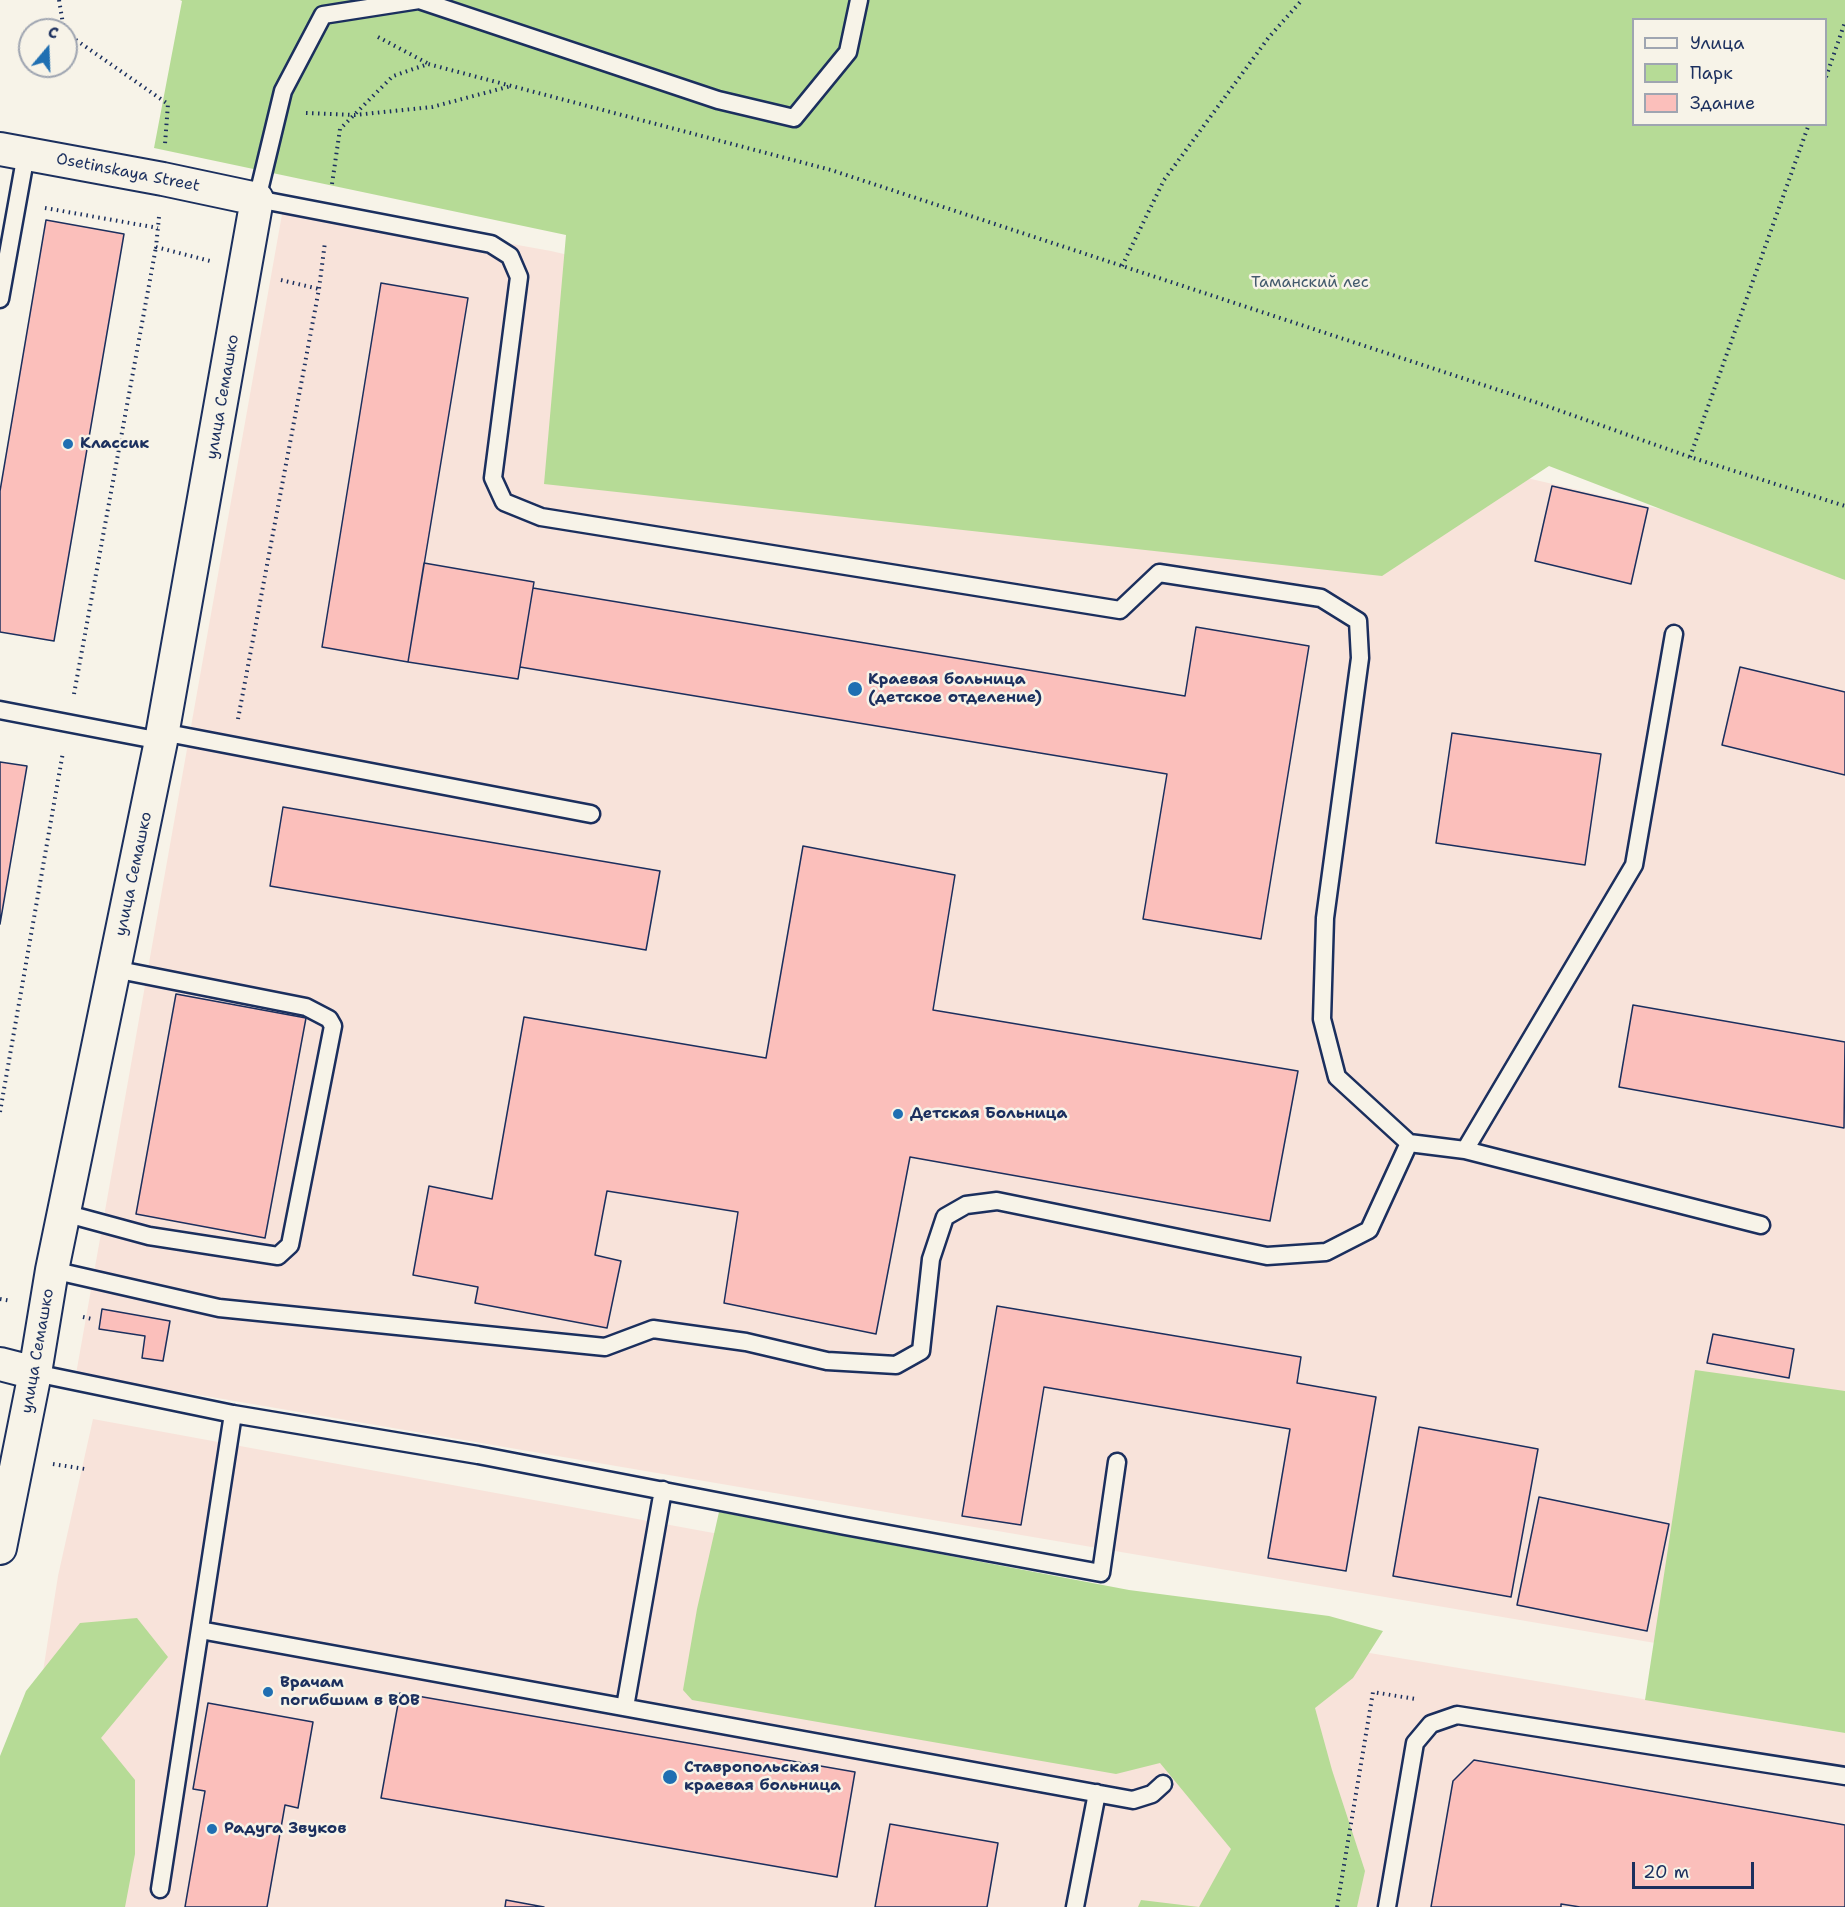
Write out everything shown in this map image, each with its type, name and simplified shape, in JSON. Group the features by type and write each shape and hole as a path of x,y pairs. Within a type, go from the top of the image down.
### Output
{"street":[{"name":"Osetinskaya Street","path":"13,151 163,178 257,199"},
{"name":"улица Семашко","path":"0,1548 35,1373 52,1270 162,737 257,199"},
{"path":"0,1364 35,1373"}],"lane":[{"path":"859,0 848,52 794,118 718,100 419,0 323,15 283,92 257,199 490,244 510,256 519,277 493,478 504,502 541,517 1120,610 1159,573 1321,598 1358,621 1360,657 1325,918 1322,1019 1336,1077 1409,1143 1465,1150 1761,1225"},
{"path":"0,299 18,203 13,151"},
{"path":"1465,1150 1634,865 1674,634"},
{"path":"0,711 233,746 591,814"},
{"path":"64,1213 149,1236 278,1256 290,1245 333,1026 329,1019 306,1007 114,969"},
{"path":"52,1270 219,1308 605,1347 653,1329 746,1342 827,1361 896,1365 921,1351 931,1259 945,1217 966,1205 997,1201 1267,1256 1326,1252 1369,1230 1409,1143"},
{"path":"35,1373 233,1414 478,1455 1101,1573 1117,1462"},
{"path":"160,1889 233,1414"},
{"path":"625,1707 663,1490"},
{"path":"200,1630 1133,1800 1152,1794 1163,1784"},
{"path":"1388,1907 1415,1743 1431,1724 1457,1715 1845,1776"},
{"path":"1075,1907 1097,1793"}],"path":[{"path":"60,0 63,18"},
{"path":"1122,266 1164,180 1269,37 1302,0"},
{"path":"1827,74 1845,22"},
{"path":"78,41 168,104"},
{"path":"233,746 319,289 340,129 393,76 428,64 831,170 1516,395 1690,457 1845,506"},
{"path":"279,111 355,116 432,107 513,86"},
{"path":"1690,457 1808,126"},
{"path":"18,203 158,228"},
{"path":"0,1112 156,247"},
{"path":"1337,1907 1373,1692"}],"shaded area":[{"path":"284,203 551,251 1845,552 1845,1400 1655,1643 76,1374"},
{"name":"Ставропольская краевая больница","path":"93,1419 1334,1647 1845,1733 1845,1907 6,1907 58,1576"}],"green space":[{"name":"Таманский лес","path":"180,0 1845,0 1845,580 1549,466 1382,576 544,484 566,235 154,148 182,1"},
{"path":"1695,1370 1845,1391 1845,1733 1645,1700"},
{"path":"719,1512 1129,1590 1329,1616 1383,1631 1353,1678 1315,1708 1332,1770 1365,1871 1357,1907 1199,1907 1231,1849 1160,1763 1116,1774 692,1700 683,1690 697,1609"},
{"path":"137,1618 168,1657 101,1738 135,1780 135,1854 125,1907 0,1907 0,1756 26,1691 80,1623"},
{"path":"1141,1900 1199,1907 1138,1907"}],"building":[{"path":"46,220 124,234 54,641 0,632 0,491"},
{"path":"381,283 468,298 408,662 322,647"},
{"path":"1552,486 1648,508 1631,584 1535,561"},
{"path":"424,563 534,582 518,679 408,662"},
{"path":"533,588 1185,696 1196,627 1309,646 1261,939 1143,919 1167,774 520,667"},
{"path":"1740,667 1845,692 1845,775 1722,745"},
{"path":"1452,733 1601,754 1585,865 1436,843"},
{"path":"0,762 27,766 0,924"},
{"path":"283,807 660,871 646,950 270,886"},
{"name":"Детская Больница","path":"803,846 955,875 933,1010 1298,1071 1270,1221 910,1157 876,1334 724,1303 738,1212 607,1191 595,1255 621,1261 607,1328 475,1303 478,1287 413,1275 429,1186 492,1199 524,1017 766,1058"},
{"path":"176,994 306,1018 265,1238 136,1214"},
{"path":"1633,1005 1845,1042 1844,1128 1619,1087"},
{"path":"997,1306 1301,1357 1297,1383 1376,1397 1346,1571 1268,1558 1290,1429 1044,1387 1021,1525 962,1516"},
{"path":"102,1309 170,1321 163,1361 142,1358 145,1336 99,1329"},
{"path":"1713,1334 1794,1349 1789,1378 1707,1363"},
{"path":"1419,1427 1538,1449 1511,1597 1393,1576"},
{"path":"1539,1497 1669,1524 1647,1631 1517,1605"},
{"path":"400,1693 855,1772 837,1877 381,1798"},
{"path":"208,1703 313,1722 298,1808 285,1805 267,1907 185,1907 205,1791 193,1789"},
{"path":"1474,1760 1845,1825 1845,1907 1580,1907 1561,1904 1561,1907 1431,1907 1453,1781"},
{"path":"890,1824 998,1843 987,1907 875,1907"},
{"path":"506,1900 544,1907 505,1907"}],"place":[{"name":"Классик","path":"68,444"},
{"name":"Краевая больница (детское отделение)","path":"855,689"},
{"name":"Детская Больница","path":"898,1114"},
{"name":"Врачам погибшим в ВОВ","path":"268,1692"},
{"name":"Ставропольская краевая больница","path":"670,1777"},
{"name":"Радуга Звуков","path":"212,1829"}]}
